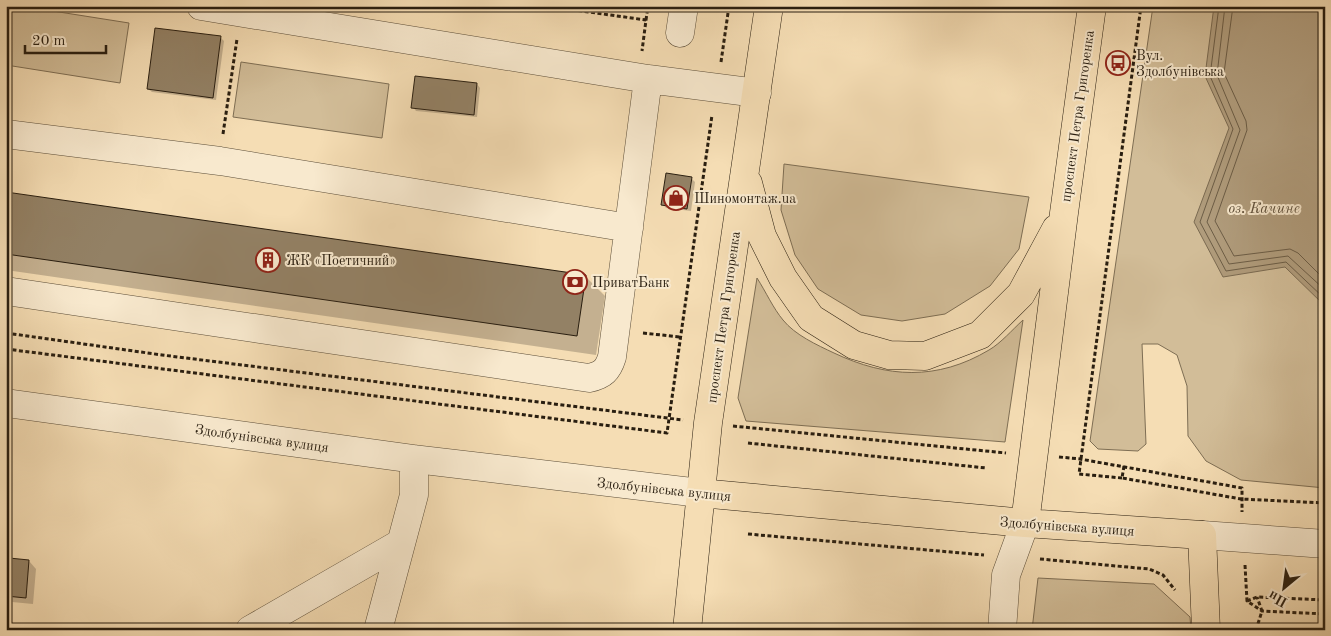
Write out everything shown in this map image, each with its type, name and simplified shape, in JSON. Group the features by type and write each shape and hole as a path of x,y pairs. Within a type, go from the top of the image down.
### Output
{"main road":[{"name":"проспект Петра Григоренка","path":"687,630 709,413 769,6"},
{"name":"проспект Петра Григоренка","path":"1025,523 1092,6"},
{"path":"745,172 762,236 782,278 811,318 854,345 888,355 925,356 980,334 1022,294 1064,213"},
{"name":"Здолбунівська вулиця","path":"700,493 1025,523 1202,536"},
{"path":"1202,536 1206,630"}],"street":[{"path":"201,6 645,69 716,88 757,93"},
{"path":"680,33 684,6"},
{"path":"6,291 589,378 600,376 609,368 615,330 645,69"},
{"path":"6,134 220,161 628,228"},
{"name":"Здолбунівська вулиця","path":"6,403 414,459 700,493"},
{"path":"378,630 414,495 414,459"},
{"path":"1002,630 1006,575 1025,523"},
{"name":"Здолбунівська вулиця","path":"1202,536 1325,544"},
{"path":"250,630 401,543"}],"path":[{"path":"546,6 646,20"},
{"path":"645,69 648,6"},
{"path":"6,349 667,433 716,88 730,6"},
{"path":"1141,6 1079,474 1122,478 1241,499 1325,503"},
{"path":"615,330 680,337"},
{"path":"748,443 986,468"},
{"path":"1122,478 1124,466"},
{"path":"748,534 1149,569 1163,575 1176,593"},
{"path":"1256,630 1262,611 1257,598"},
{"path":"1247,601 1257,598 1325,600"}],"shaded area":[{"path":"6,6 21,6 129,23 120,83 6,65"},
{"path":"1153,6 1325,6 1325,488 1241,480 1206,461 1188,436 1187,386 1177,355 1158,344 1142,344 1146,444 1138,451 1098,449 1090,441"},
{"path":"241,62 389,84 382,138 233,117"},
{"path":"784,164 1029,197 1019,249 990,286 945,314 902,321 861,315 818,289 795,255 781,210"},
{"path":"757,278 779,315 800,335 821,347 854,361 893,371 931,371 970,360 993,347 1023,320 1005,442 746,421 738,398"},
{"path":"1038,578 1154,584 1190,617 1191,630 1032,630"}],"water":[{"name":"оз. Качине","path":"1214,6 1325,6 1325,306 1285,267 1223,277 1194,222 1229,128 1205,76"}],"building":[{"path":"155,28 221,36 213,98 147,89"},
{"path":"415,76 477,83 474,115 411,108"},
{"name":"Шиномонтаж.ua","path":"666,173 692,177 687,209 661,205"},
{"name":"ЖК «Поетичний»","path":"6,192 586,275 577,336 6,254"},
{"path":"9,558 29,560 26,598 6,596"}],"place":[{"name":"Вул. Здолбунівська","path":"1118,63"},
{"name":"Шиномонтаж.ua","path":"676,198"},
{"name":"ЖК «Поетичний»","path":"268,260"},
{"name":"ПриватБанк","path":"575,282"}]}
